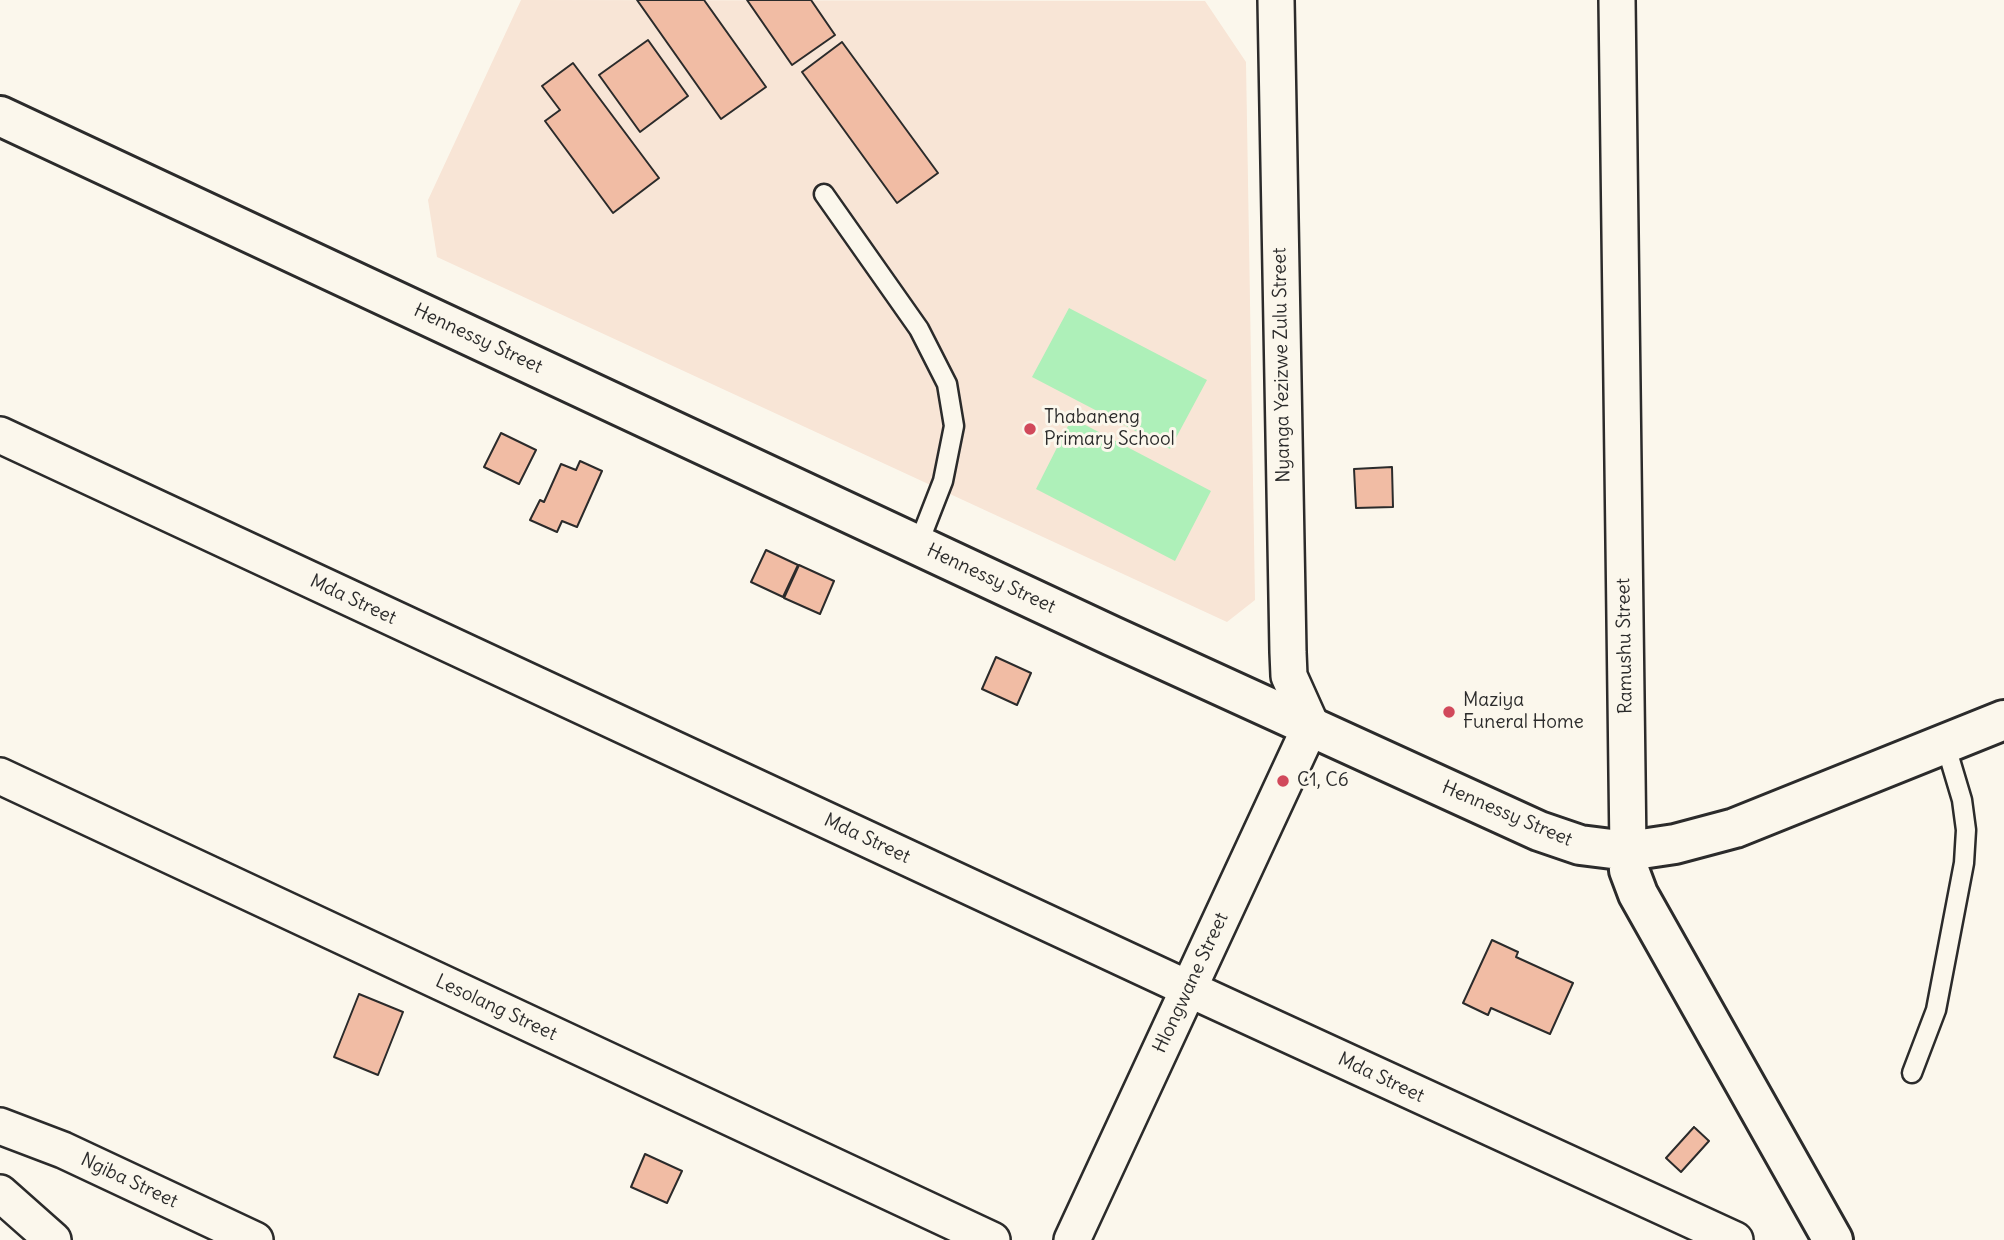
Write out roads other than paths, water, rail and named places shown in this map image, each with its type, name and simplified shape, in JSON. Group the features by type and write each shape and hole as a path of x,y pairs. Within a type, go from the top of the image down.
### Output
{"street":[{"name":"Nyanga Yezizwe Zulu Street","path":"1276,0 1289,676 1311,725"},
{"name":"Ramushu Street","path":"1617,0 1629,870 1638,894 1833,1240"},
{"name":"Hennessy Street","path":"0,116 1112,636 1539,831 1580,845 1628,850 1675,844 1735,828 2004,720"},
{"name":"Mda Street","path":"0,435 1189,989 1735,1240"},
{"name":"Hlongwane Street","path":"1072,1240 1311,725"},
{"name":"Lesolang Street","path":"0,776 992,1240"},
{"name":"Ngiba Street","path":"0,1126 63,1150 255,1240"},
{"path":"0,1193 53,1240"}],"lane":[{"path":"824,194 919,329 947,384 954,426 943,481 918,545"},
{"path":"1912,1073 1936,1010 1964,863 1966,830 1962,800 1945,743"}],"place":[{"name":"Thabaneng Primary School","path":"1030,429"},
{"name":"Maziya Funeral Home","path":"1449,712"},
{"name":"C1, C6","path":"1283,781"}]}
